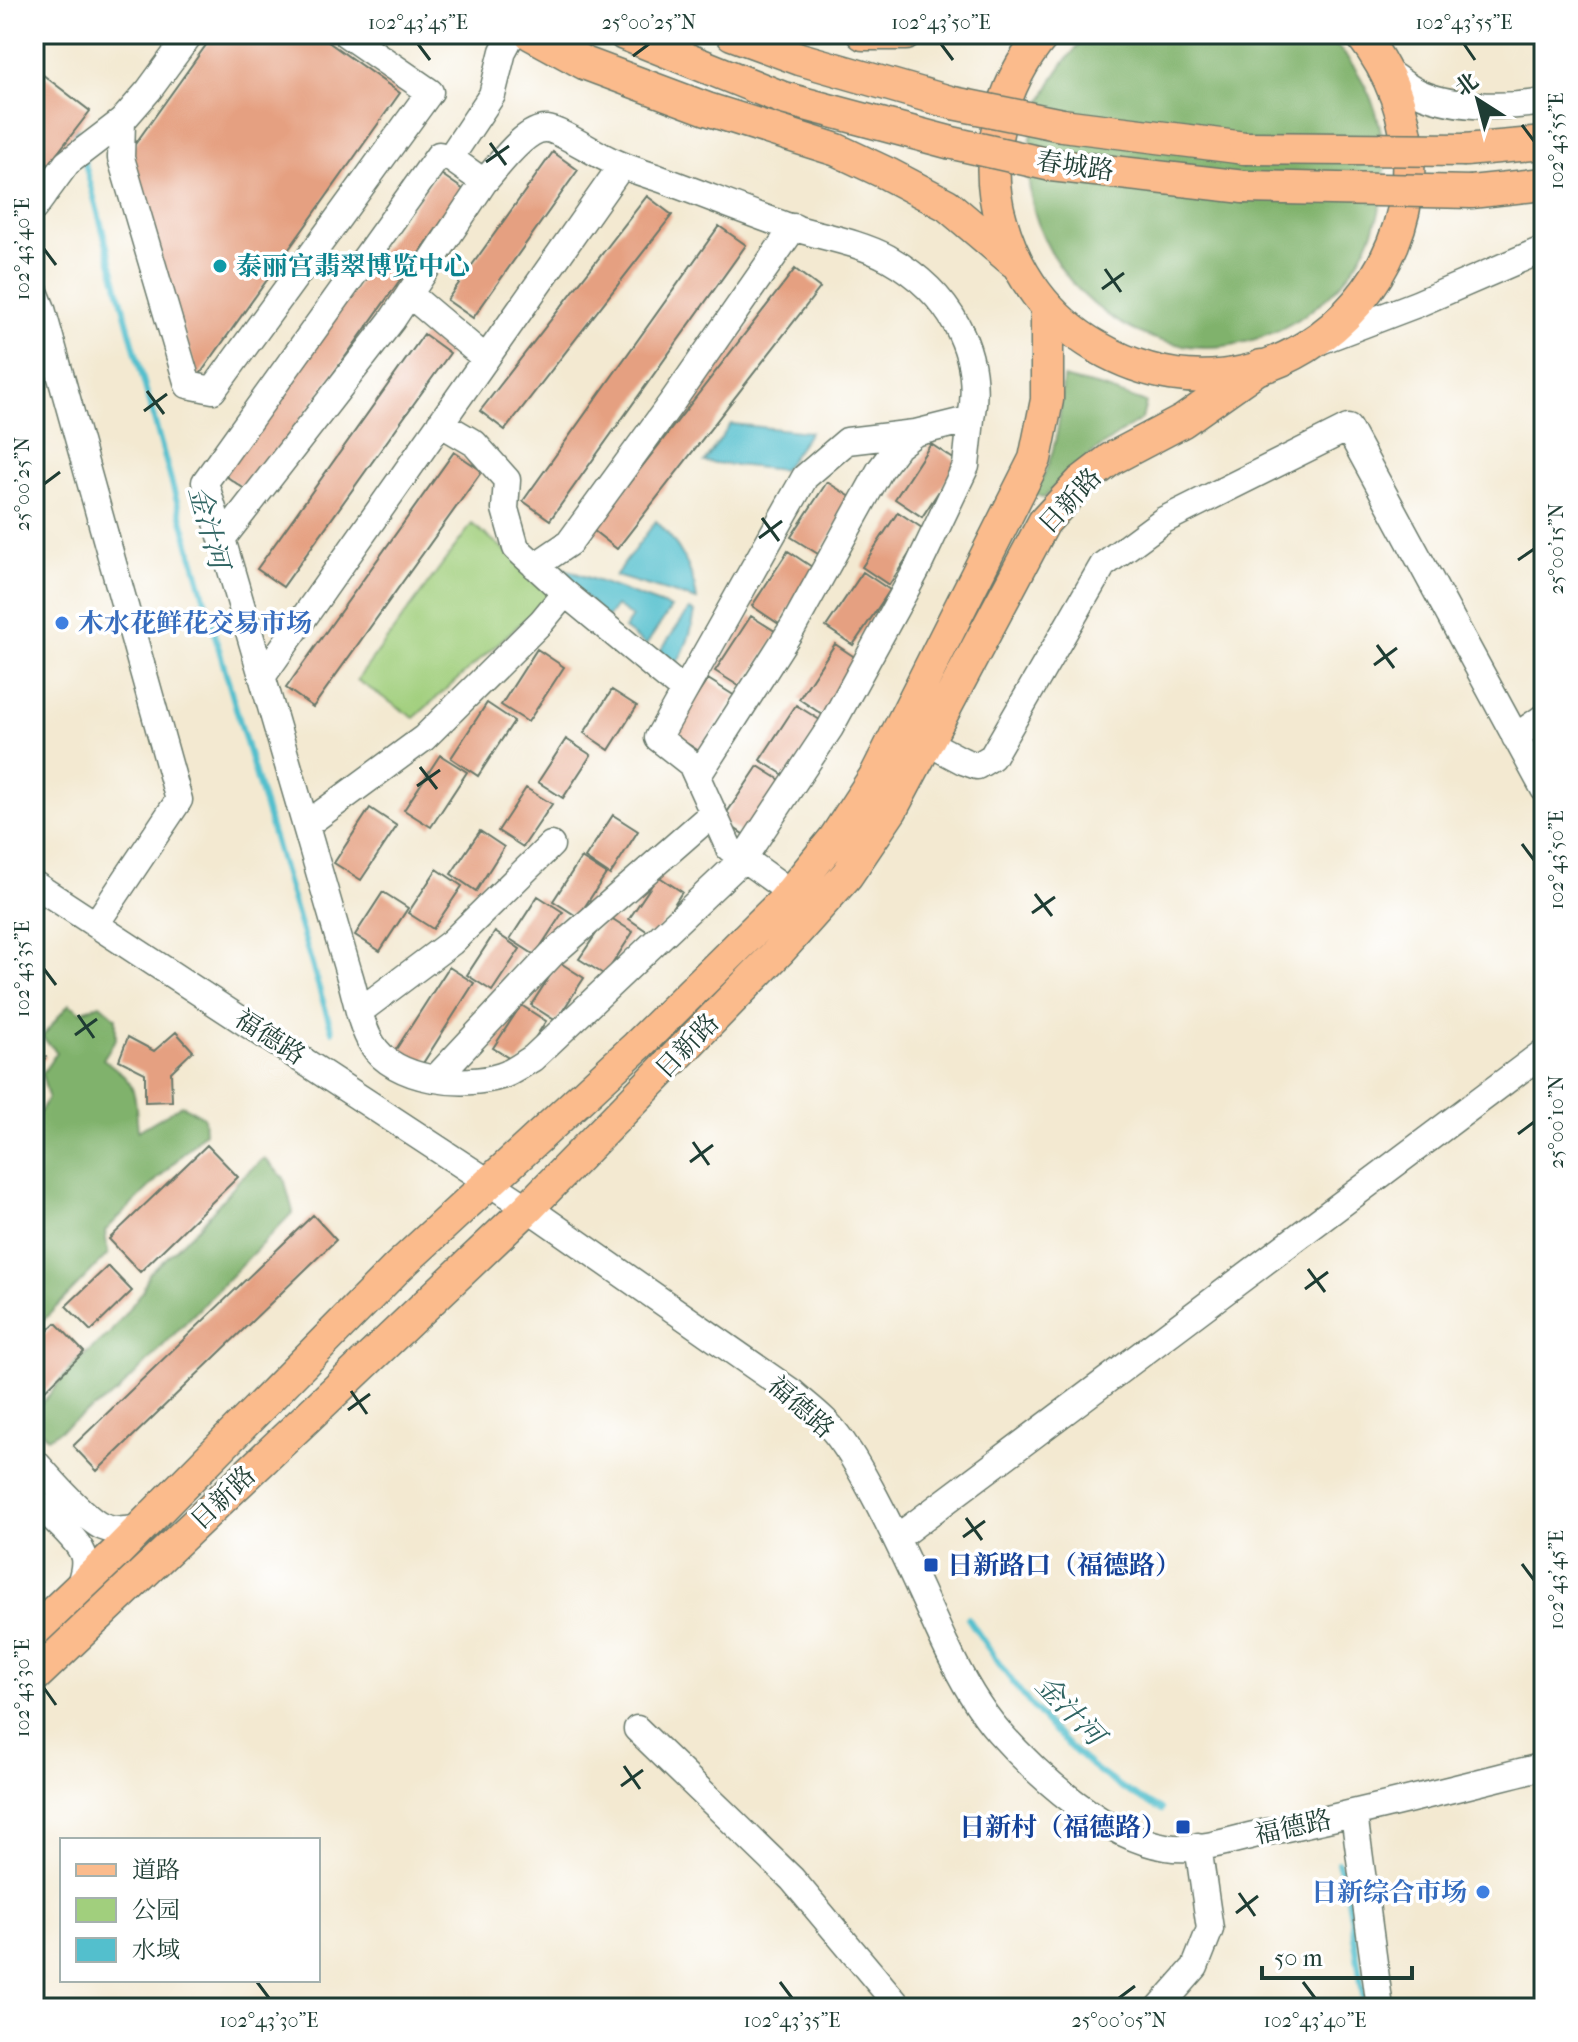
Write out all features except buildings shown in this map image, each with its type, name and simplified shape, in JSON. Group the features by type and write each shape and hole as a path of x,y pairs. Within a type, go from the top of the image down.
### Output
{"main road":[{"path":"531,34 599,69 707,109 837,150 888,174 947,205 1017,264"},
{"name":"春城路","path":"624,34 783,98 948,142 1051,165 1244,187 1471,192 1544,184"},
{"name":"春城路","path":"732,34 800,59 953,103 1062,125 1245,148 1465,150 1544,143"},
{"path":"863,34 906,34"},
{"path":"1044,34 1022,64 1010,88 996,138 995,190 1003,228 1017,264 1047,307 1086,341 1109,354 1158,371 1210,375 1261,366 1309,345 1340,321 1367,293 1381,271 1402,223 1409,146 1400,107 1386,71 1361,34"},
{"name":"日新路","path":"34,1631 398,1267 637,1046 790,892 835,838 876,775 1035,459 1047,400 1047,307"},
{"name":"日新路","path":"34,1677 528,1208 779,951 847,875 891,810 1044,522 1081,482 1111,459 1183,421 1261,366"}],"street":[{"path":"34,208 67,163 113,127 149,90 190,34"},
{"path":"113,127 188,385 213,390 430,92 346,34"},
{"path":"450,158 492,95 503,51 512,34"},
{"path":"1386,71 1414,91 1441,100 1509,108 1544,102"},
{"path":"222,539 392,320 484,182 530,132 548,129 622,165 886,258 919,279 941,301 961,330 971,360 973,405 966,466 917,569 830,728 743,859 533,1058 503,1076 463,1083 413,1075 383,1058 371,1043 205,482 439,155 450,158 484,182"},
{"path":"262,677 622,165"},
{"path":"535,566 569,543 794,227"},
{"path":"1309,345 1417,304 1544,249"},
{"path":"34,289 179,800 96,924"},
{"path":"409,294 485,358"},
{"path":"790,892 729,848 691,764 658,738 805,477 847,441 915,433 971,419"},
{"path":"440,423 474,443 507,480 505,509 516,548 565,593 684,691"},
{"path":"927,742 977,766 992,757 1103,565 1164,520 1348,428 1544,789"},
{"path":"697,777 793,627 880,470 898,446 915,433"},
{"path":"306,825 424,738 542,621 565,593"},
{"path":"1515,737 1544,717"},
{"path":"435,1079 552,954 713,813"},
{"path":"360,1011 452,942 551,845"},
{"name":"福德路","path":"34,884 491,1183 793,1393 827,1423 857,1465 898,1537 946,1646 997,1730 1075,1802 1107,1824 1140,1841 1169,1848 1198,1846 1354,1814 1544,1766"},
{"path":"898,1537 1544,1052"},
{"path":"35,1466 102,1527 122,1531 140,1528"},
{"path":"34,1500 80,1546 84,1558 78,1590"},
{"path":"637,1729 792,1879 900,2008"},
{"path":"1354,1814 1380,2008"},
{"path":"1159,2008 1195,1967 1210,1929 1198,1846"}],"green space":[{"path":"1090,34 1325,34 1341,51 1355,69 1375,109 1381,130 1384,175 1379,214 1367,246 1349,274 1326,299 1313,309 1246,342 1180,345 1120,323 1071,282 1039,227 1028,164 1044,97"},
{"path":"1063,378 1146,403 1142,419 1090,455 1044,498 1035,494 1056,438"},
{"path":"472,524 557,591 414,718 357,680"},
{"path":"69,1004 81,1012 100,1004 116,1018 116,1039 103,1059 129,1082 136,1106 138,1131 182,1105 204,1117 205,1132 105,1231 108,1254 34,1330 34,1124 48,1097 42,1074 57,1052 42,1037"},
{"path":"264,1158 284,1178 293,1212 118,1392 48,1438 34,1425 34,1413 74,1364 109,1334 142,1292 149,1274 200,1226 239,1180"}],"water":[{"path":"731,424 810,432 783,470 704,462"},
{"path":"656,521 684,557 697,600 615,576"},
{"path":"551,564 671,608 646,645 624,629 632,617 616,606 607,618"},
{"path":"689,610 695,612 692,626 675,666 658,654"}],"waterway":[{"name":"金汁河","path":"75,126 80,145"},
{"name":"金汁河","path":"84,160 204,597 332,1031"},
{"name":"金汁河","path":"968,1618 1032,1707 1069,1746 1118,1785 1161,1810"},
{"name":"金汁河","path":"1338,1863 1346,1885 1365,2008"}],"place":[{"name":"泰丽宫翡翠博览中心","path":"220,266"},
{"name":"木水花鲜花交易市场","path":"62,623"},
{"name":"日新路口（福德路）","path":"931,1565"},
{"name":"日新村（福德路）","path":"1183,1827"},
{"name":"日新综合市场","path":"1483,1892"}]}
